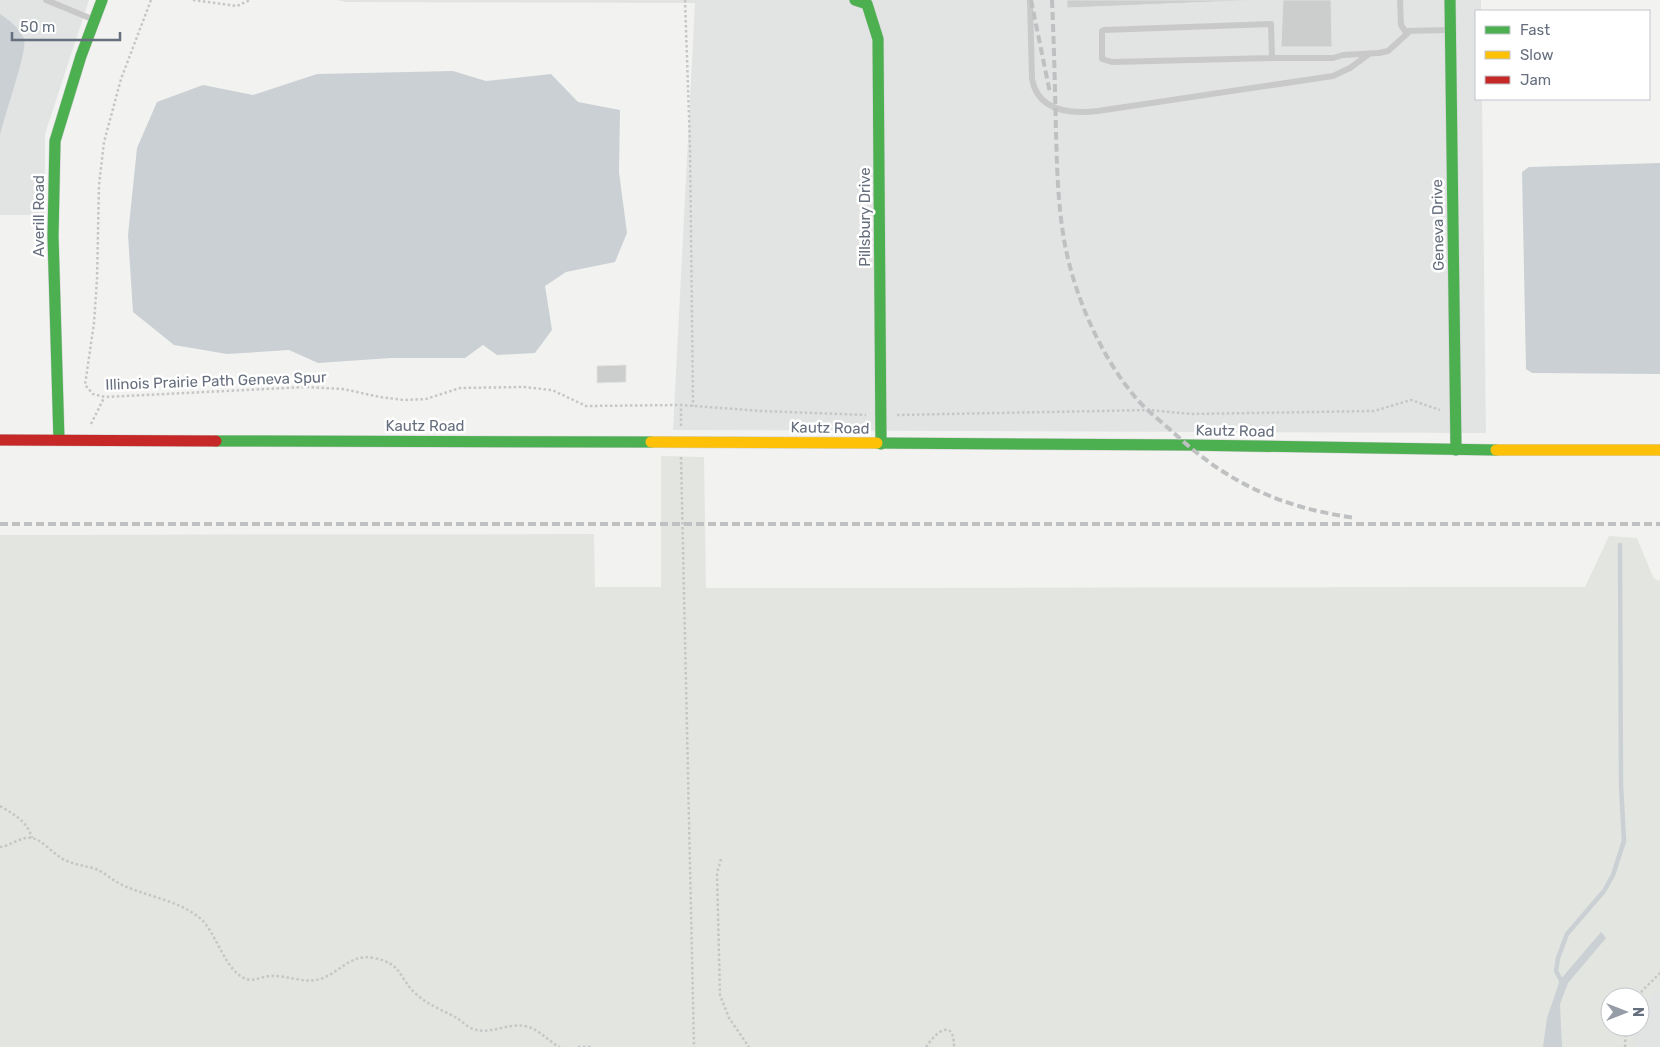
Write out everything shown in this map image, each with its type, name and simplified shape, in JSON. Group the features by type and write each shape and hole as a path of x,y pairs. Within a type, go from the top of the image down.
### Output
{"street":[{"name":"Averill Road","path":"58,440 53,236 55,141 102,0"},
{"name":"Pillsbury Drive","path":"855,0 867,4 878,39 881,444"},
{"name":"Geneva Drive","path":"1450,0 1456,450"},
{"name":"Kautz Road","path":"0,440 1187,445 1456,450 1660,450"}],"lane":[{"path":"46,0 94,20"},
{"path":"1030,0 1032,80 1034,89 1042,100 1068,111 1079,113 1333,76 1350,68 1370,53"},
{"path":"1400,0 1401,25 1405,31 1450,30"},
{"path":"1272,58 1271,24 1102,31 1102,59 1112,62 1333,58 1343,55 1388,50 1409,32"}],"path":[{"name":"Illinois Prairie Path Geneva Spur","path":"151,0 121,79 101,159 94,322 85,385 92,394 105,397 315,387 343,389 380,397 426,399 460,388 522,387 552,390 586,406 681,405"},
{"path":"193,0 237,6 250,0"},
{"path":"685,0 690,145 693,406"},
{"path":"694,1047 681,405 761,411 881,416 1149,410 1191,414 1374,411 1411,400 1456,415"},
{"path":"0,806 22,820 29,828 32,838"},
{"path":"0,847 25,838 32,838 41,842 66,861 98,870 116,882 134,890 162,898 181,907 201,919 216,938 232,968 240,976 248,980 270,976 319,980 350,960 361,956 373,957 386,961 399,970 416,994 473,1029 491,1029 514,1025 535,1028 560,1047"},
{"path":"721,859 716,873 720,995 729,1018 749,1047"},
{"path":"1646,987 1660,973"},
{"path":"926,1047 933,1037 941,1030 946,1029 954,1036 954,1047"},
{"path":"578,1047 592,1047"}],"shaded area":[{"path":"0,0 89,0 45,134 45,215 0,215"},
{"path":"336,0 1481,0 1481,10 1475,10 1475,100 1482,100 1486,433 673,430 695,3 346,2"},
{"path":"0,14 20,31 24,39 24,46 0,137"},
{"path":"453,71 486,81 551,74 578,102 620,110 619,172 627,233 615,262 566,272 545,286 552,330 535,353 497,355 483,345 465,358 391,358 318,363 289,350 227,354 174,345 133,312 128,235 137,148 157,102 203,85 253,95 317,74"},
{"path":"1660,163 1660,374 1532,373 1526,369 1522,172 1529,167"},
{"path":"661,456 704,457 706,588 1585,587 1609,536 1637,538 1653,577 1658,581 1660,579 1660,987 1650,998 1650,987 1600,987 1600,1037 1634,1037 1634,1047 0,1047 0,535 594,534 595,587 661,587"},
{"path":"1601,932 1606,938 1568,983 1560,1004 1562,1047 1543,1047 1547,1018 1560,980"},
{"path":"1660,951 1660,1047 1605,1047 1608,1037 1650,1037 1650,987 1644,987"}],"building":[{"path":"1067,0 1260,0 1067,8"},
{"path":"1283,0 1331,0 1332,47 1281,47"},
{"path":"626,365 626,382 597,383 597,366"}],"waterway":[{"path":"1563,984 1556,971 1558,958 1567,934 1604,891 1613,875 1624,841 1621,785 1620,545"}],"railway":[{"path":"1031,0 1050,93"},
{"path":"1052,0 1057,174 1065,245 1075,285 1091,326 1112,364 1123,382 1145,407 1195,452 1216,467 1258,491 1281,500 1329,514 1356,518"},
{"path":"0,524 1660,524"}],"traffic: fast":[{"path":"59,440 53,236 55,141 81,56 102,0"},
{"path":"855,0 867,4 878,39 881,444"},
{"path":"1450,0 1456,450"},
{"path":"216,441 651,442"},
{"path":"877,443 1187,445 1496,450"}],"traffic: slow":[{"path":"651,442 877,443"},
{"path":"1496,450 1660,450"}],"traffic: jam":[{"path":"0,440 216,441"}]}
